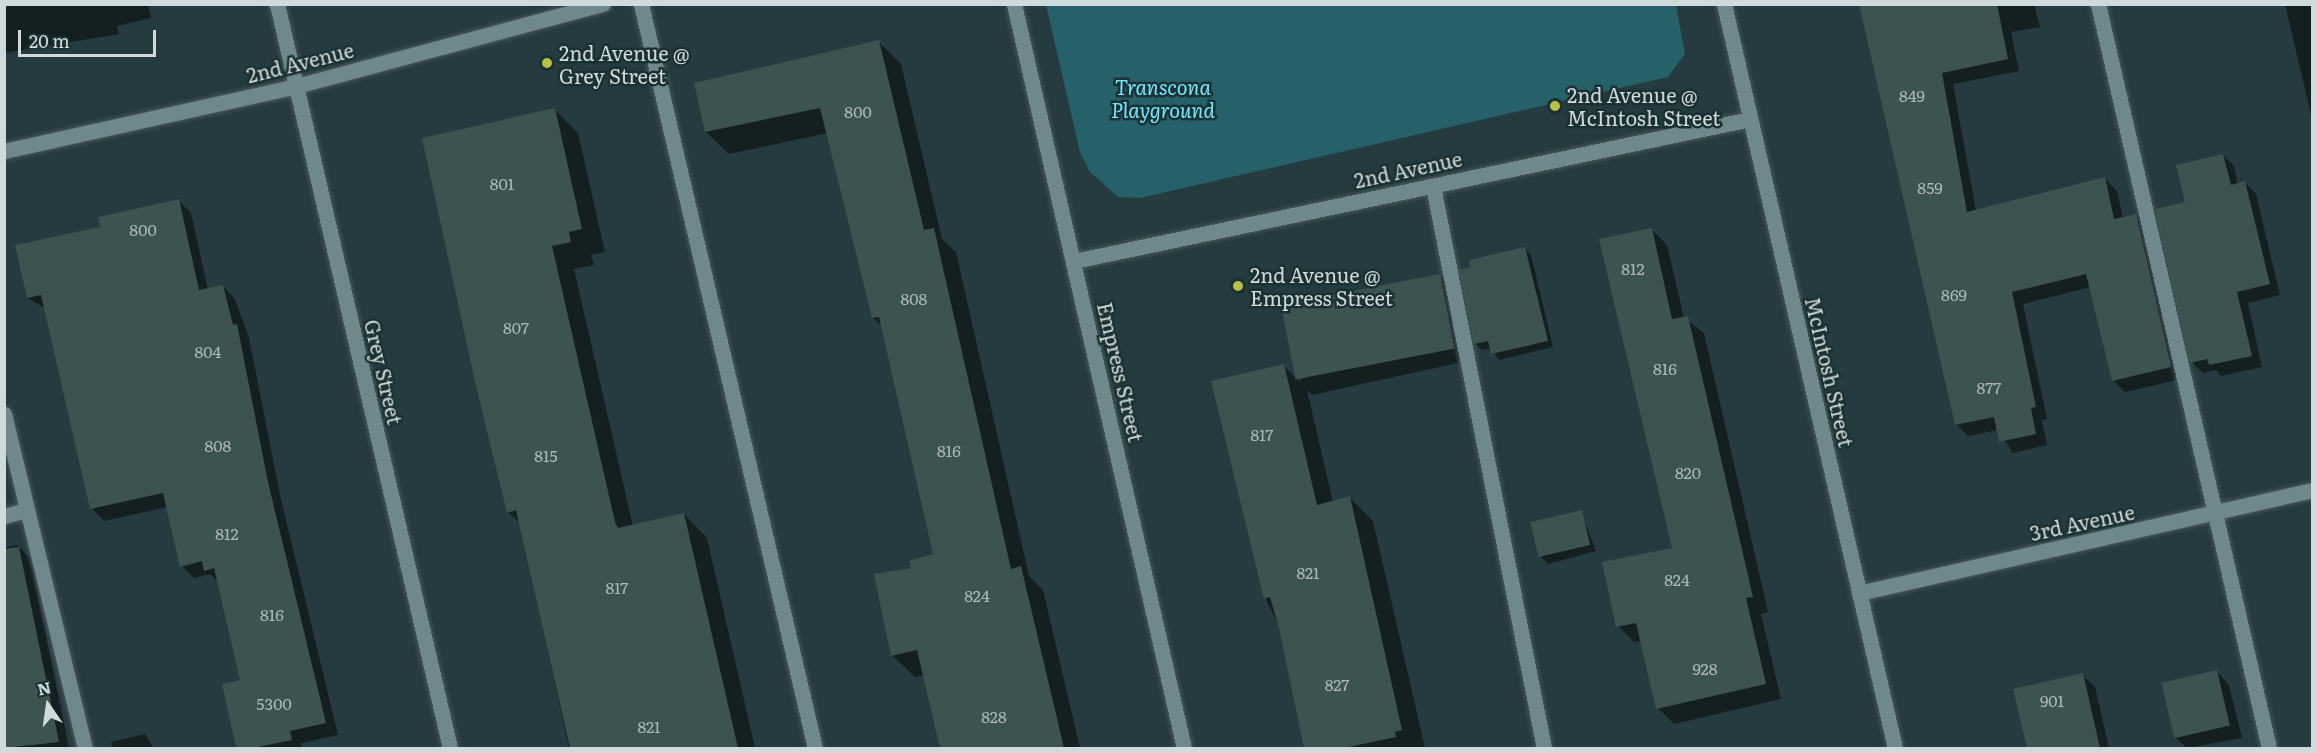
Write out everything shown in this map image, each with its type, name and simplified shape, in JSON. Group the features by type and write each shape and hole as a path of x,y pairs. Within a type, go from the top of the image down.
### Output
{"street":[{"name":"Grey Street","path":"278,4 450,748"},
{"name":"2nd Avenue","path":"4,151 296,86 603,4"},
{"path":"641,4 815,748"},
{"name":"Empress Street","path":"1014,4 1184,748"},
{"name":"McIntosh Street","path":"1725,4 1895,748"},
{"path":"2098,4 2270,748"},
{"name":"2nd Avenue","path":"1074,261 1750,119"},
{"path":"1433,186 1544,748"},
{"path":"4,414 85,748"},
{"name":"3rd Avenue","path":"1859,592 2217,514 2313,490"},
{"path":"4,516 27,510"}],"green space":[{"name":"Transcona Playground","path":"1046,5 1676,5 1685,54 1668,77 1140,198 1118,197 1090,172 1080,152"}],"building":[{"path":"1859,4 1997,4 2008,59 1942,73 1967,212 2105,177 2114,219 2136,214 2171,367 2112,381 2086,274 2012,292 2036,407 2031,408 2036,434 1999,442 1994,417 1955,425"},
{"path":"879,40 924,230 934,228 1011,569 1021,566 1064,748 940,748 917,650 891,656 874,574 911,568 909,561 933,554 879,317 872,318 820,108 705,132 694,83"},
{"path":"555,108 582,229 569,232 571,242 552,246 615,522 618,528 684,513 738,748 570,748 516,510 507,513 476,386 422,138"},
{"path":"2223,154 2231,185 2245,181 2270,284 2237,292 2252,356 2209,365 2207,359 2190,363 2155,209 2185,202 2176,165"},
{"path":"179,199 199,290 223,285 233,325 237,324 268,482 326,723 290,731 292,740 253,748 236,748 222,684 240,680 214,568 204,571 202,561 180,567 163,493 90,509 41,295 27,298 15,245 100,227 98,217"},
{"path":"1652,228 1672,319 1688,316 1753,597 1746,598 1766,684 1656,709 1636,623 1616,627 1602,562 1672,548 1599,239"},
{"path":"1525,247 1548,341 1491,354 1488,341 1474,344 1459,270 1471,267 1469,260"},
{"path":"1440,274 1455,349 1295,380 1281,305"},
{"path":"1284,364 1317,505 1350,496 1402,730 1395,732 1396,737 1344,748 1304,748 1279,628 1270,597 1264,599 1211,381"},
{"path":"1582,510 1590,545 1538,557 1530,522"},
{"path":"19,547 59,742 4,748 4,549"},
{"path":"2217,670 2230,726 2174,738 2161,683"},
{"path":"2083,673 2100,748 2027,748 2013,689"}],"place":[{"name":"2nd Avenue @ Grey Street","path":"547,63"},
{"name":"2nd Avenue @ McIntosh Street","path":"1555,106"},
{"name":"2nd Avenue @ Empress Street","path":"1238,286"}]}
